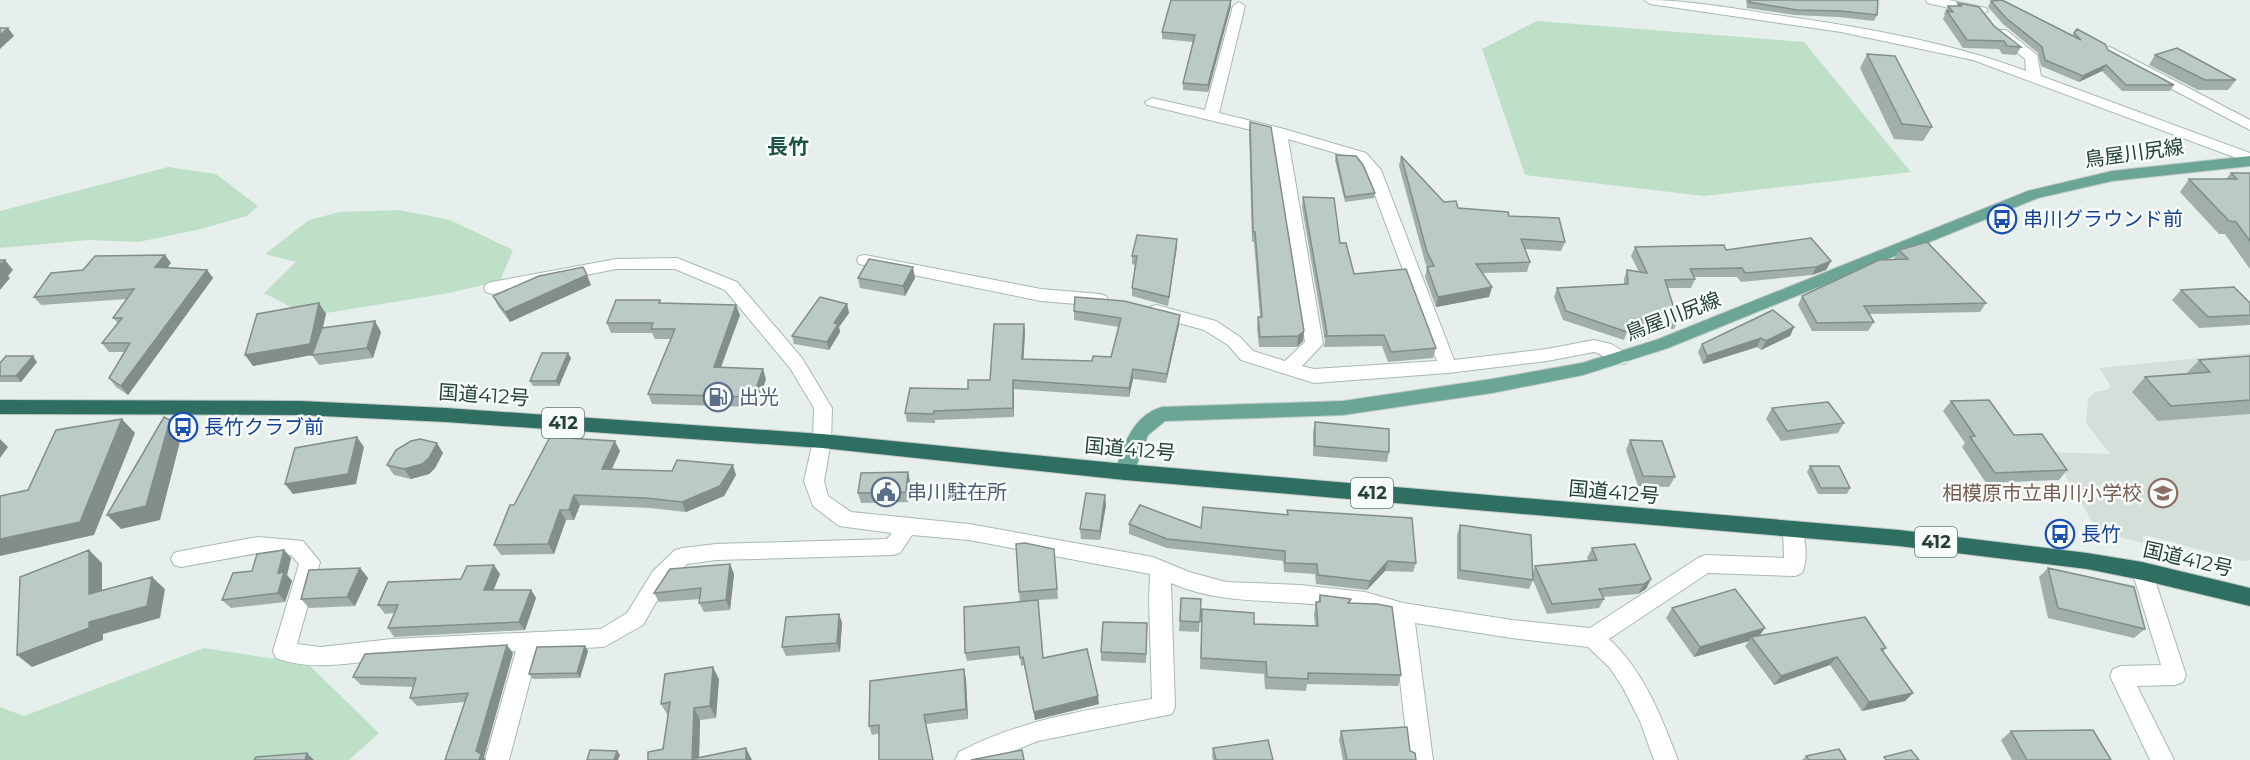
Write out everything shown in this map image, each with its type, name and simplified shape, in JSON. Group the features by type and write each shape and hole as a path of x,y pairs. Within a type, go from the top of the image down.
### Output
{"highway":[{"name":"国道412号","path":"0,407 313,408 822,441 1125,472 1999,549 2142,571 2250,597"}],"main road":[{"name":"鳥屋川尻線","path":"1125,472 1143,426 1157,416 1168,412 1343,408 1541,378 1620,358 1662,344 2033,194 2112,176 2250,159"}],"street":[{"path":"1650,0 1841,28 1977,57 2250,159"},
{"path":"1932,0 1980,10 1996,29 2032,58 2034,77"},
{"path":"1211,115 1239,6"},
{"path":"2110,51 2250,126"},
{"path":"1152,102 1279,132 1361,156 1373,170 1448,367"},
{"path":"1279,132 1314,344 1288,368"},
{"path":"865,260 1041,295 1112,301"},
{"path":"492,288 616,264 677,263 731,286 796,363 823,408 822,441 814,481 820,500 846,520 969,532 1153,566 1185,580 1226,591 1365,601 1403,612 1512,629 1593,638 1618,661 1631,681 1650,718 1666,760"},
{"path":"1141,307 1210,325 1234,341 1246,356 1314,376 1448,367 1548,355 1594,346 1605,348 1620,358"},
{"path":"181,559 258,545 296,547 310,562 284,651 321,657 392,649 604,638 635,619 660,577 682,556 716,552 893,548 907,526"},
{"path":"1593,638 1705,564 1795,567 1793,530"},
{"path":"967,760 988,747 1039,729 1164,707 1161,570"},
{"path":"2142,571 2175,675 2121,676 2162,760"},
{"path":"1403,612 1420,760"},
{"path":"497,760 530,641"}],"shaded area":[{"name":"相模原市立串川小学校","path":"2250,353 2250,560 2242,561 2149,536 2143,536 2143,543 2098,532 2052,452 2110,454 2086,423 2088,399 2095,392 2107,390 2111,386 2099,368"}],"green space":[{"path":"1537,21 1804,42 1911,172 1704,196 1525,175 1482,49"},
{"path":"168,167 216,174 258,206 247,216 197,230 138,242 88,240 0,248 0,211"},
{"path":"399,210 450,220 513,250 500,281 449,293 308,316 264,293 296,262 265,254 309,220 340,212"},
{"path":"204,648 308,664 379,733 349,760 0,760 0,707 24,716"}],"building":[{"path":"1171,0 1231,0 1208,85 1183,83 1195,35 1162,32"},
{"path":"1749,0 1878,0 1877,15 1797,10 1749,2"},
{"path":"2002,0 2081,40 2074,33 2077,29 2105,44 2108,50 2174,85 2126,85 2106,65 2083,76 2045,60 2042,47 2006,18 1991,1"},
{"path":"1958,3 1979,7 1994,26 2021,47 2007,46 2004,41 1967,40 1947,11 1953,12 1948,6 1961,6"},
{"path":"0,28 8,28 0,35"},
{"path":"2177,48 2236,80 2205,80 2155,55"},
{"path":"1867,54 1895,56 1932,127 1902,124"},
{"path":"1250,122 1271,127 1304,331 1298,336 1260,337 1258,317 1262,317 1255,232 1253,232"},
{"path":"1336,155 1356,156 1363,165 1375,193 1345,197"},
{"path":"1401,156 1444,202 1456,201 1458,208 1508,212 1509,216 1559,218 1565,242 1521,239 1530,262 1476,264 1492,287 1438,297 1427,267 1434,266 1427,252"},
{"path":"2231,173 2250,173 2250,241 2236,222 2229,221 2189,179 2237,179"},
{"path":"1303,197 1334,198 1340,243 1346,243 1354,274 1406,269 1436,348 1391,352 1384,335 1325,336 1327,333"},
{"path":"1137,235 1177,239 1169,297 1132,288 1137,256 1132,256"},
{"path":"1811,238 1831,261 1816,267 1745,273 1742,268 1690,269 1695,279 1665,280 1678,321 1632,319 1627,332 1566,311 1557,288 1628,284 1627,270 1647,273 1635,247 1724,245 1726,250"},
{"path":"1927,242 1986,303 1864,306 1874,322 1817,323 1802,296 1879,260 1908,259 1899,250"},
{"path":"165,255 155,267 207,270 121,386 109,378 130,343 102,343 122,318 113,318 134,289 34,297 51,273 83,270 95,256"},
{"path":"869,259 913,267 903,286 858,278"},
{"path":"583,267 587,275 505,312 493,296 539,276"},
{"path":"2234,287 2250,303 2250,315 2208,317 2181,290"},
{"path":"820,297 847,304 834,323 838,324 827,342 792,336"},
{"path":"1075,297 1124,301 1180,315 1167,374 1133,369 1129,388 1013,380 1013,408 934,411 933,414 905,413 910,388 968,389 968,380 990,380 994,324 1024,324 1022,359 1092,361 1093,356 1111,357 1121,318 1074,311"},
{"path":"616,300 660,300 659,303 736,305 714,367 763,369 753,397 648,394 675,329 651,329 653,323 607,323"},
{"path":"319,303 310,344 245,355 257,314"},
{"path":"1773,310 1794,327 1766,341 1761,338 1707,356 1702,344"},
{"path":"375,321 367,348 312,355 322,328"},
{"path":"542,353 568,353 556,381 530,381"},
{"path":"6,356 33,356 16,376 0,376 0,363"},
{"path":"2250,356 2250,400 2171,406 2145,377 2210,372 2199,360"},
{"path":"1989,400 2014,435 2042,434 2067,470 1995,473 1970,437 1975,436 1951,401"},
{"path":"1828,402 1844,423 1787,431 1772,408"},
{"path":"164,417 170,420 146,506 107,515"},
{"path":"122,419 80,522 0,539 0,496 28,490 56,430"},
{"path":"1315,422 1389,429 1389,452 1315,446"},
{"path":"357,437 348,474 285,484 295,448"},
{"path":"550,437 615,441 602,469 672,471 677,460 733,465 720,486 682,502 574,495 569,510 560,510 548,544 494,545 510,505 514,505"},
{"path":"420,439 437,443 429,458 422,464 404,469 387,465 396,450 411,441"},
{"path":"1630,440 1662,441 1675,477 1643,476"},
{"path":"1810,466 1839,466 1850,488 1821,488"},
{"path":"908,472 906,492 858,493 861,473"},
{"path":"1086,493 1105,495 1100,531 1080,529"},
{"path":"1140,505 1201,528 1203,507 1288,515 1287,510 1412,518 1416,563 1388,561 1370,581 1318,575 1317,564 1285,563 1285,551 1167,539 1129,524"},
{"path":"1460,525 1531,535 1533,580 1460,570"},
{"path":"1025,543 1054,549 1057,589 1019,592 1016,544"},
{"path":"1635,544 1651,579 1644,584 1599,589 1604,599 1552,604 1535,566 1597,560 1592,548"},
{"path":"89,550 89,594 152,577 147,606 89,622 89,628 17,655 20,577"},
{"path":"284,550 278,573 284,572 278,593 222,600 233,573 252,571 257,554"},
{"path":"730,564 726,600 699,603 701,588 654,593 670,569"},
{"path":"494,565 484,590 531,590 519,622 388,628 398,605 378,605 388,582 461,579 467,566"},
{"path":"360,568 347,597 301,599 309,570"},
{"path":"2048,568 2134,587 2145,629 2058,608"},
{"path":"1735,589 1765,628 1700,647 1672,608"},
{"path":"1320,595 1351,599 1348,603 1392,607 1401,675 1308,673 1308,679 1267,677 1266,662 1201,658 1202,609 1254,613 1254,624 1318,626 1316,602 1320,602"},
{"path":"1181,598 1201,599 1200,622 1180,621"},
{"path":"1038,600 1043,658 1087,649 1098,696 1034,712 1019,647 965,653 964,607"},
{"path":"839,614 837,643 782,647 786,617"},
{"path":"1865,617 1886,648 1881,649 1913,693 1869,702 1837,657 1781,676 1751,637"},
{"path":"1103,622 1147,623 1146,654 1101,652"},
{"path":"507,645 476,751 481,754 479,760 445,760 468,693 410,698 416,678 353,677 365,654"},
{"path":"585,646 577,673 529,674 537,647"},
{"path":"713,667 710,706 694,708 692,759 746,748 746,760 648,760 648,752 663,749 670,702 661,704 665,674"},
{"path":"964,669 966,709 924,715 933,760 879,760 879,725 869,726 870,681"},
{"path":"1407,727 1410,751 1415,753 1416,760 1347,760 1341,731"},
{"path":"2093,730 2111,760 2027,760 2011,731"},
{"path":"1268,740 1273,760 1216,760 1213,748"},
{"path":"1839,749 1846,760 1809,760 1806,756"},
{"path":"590,750 617,751 614,760 587,760"},
{"path":"1022,750 1024,760 971,760"},
{"path":"1911,750 1919,760 1886,760 1884,757"},
{"path":"307,753 305,760 254,760 256,757"}],"place":[{"name":"串川グラウンド前","path":"2002,219"},
{"name":"出光","path":"718,397"},
{"name":"長竹クラブ前","path":"183,427"},
{"name":"串川駐在所","path":"886,492"},
{"name":"相模原市立串川小学校","path":"2163,493"},
{"name":"長竹","path":"2060,534"}],"district":[{"name":"長竹","path":"788,146"}]}
